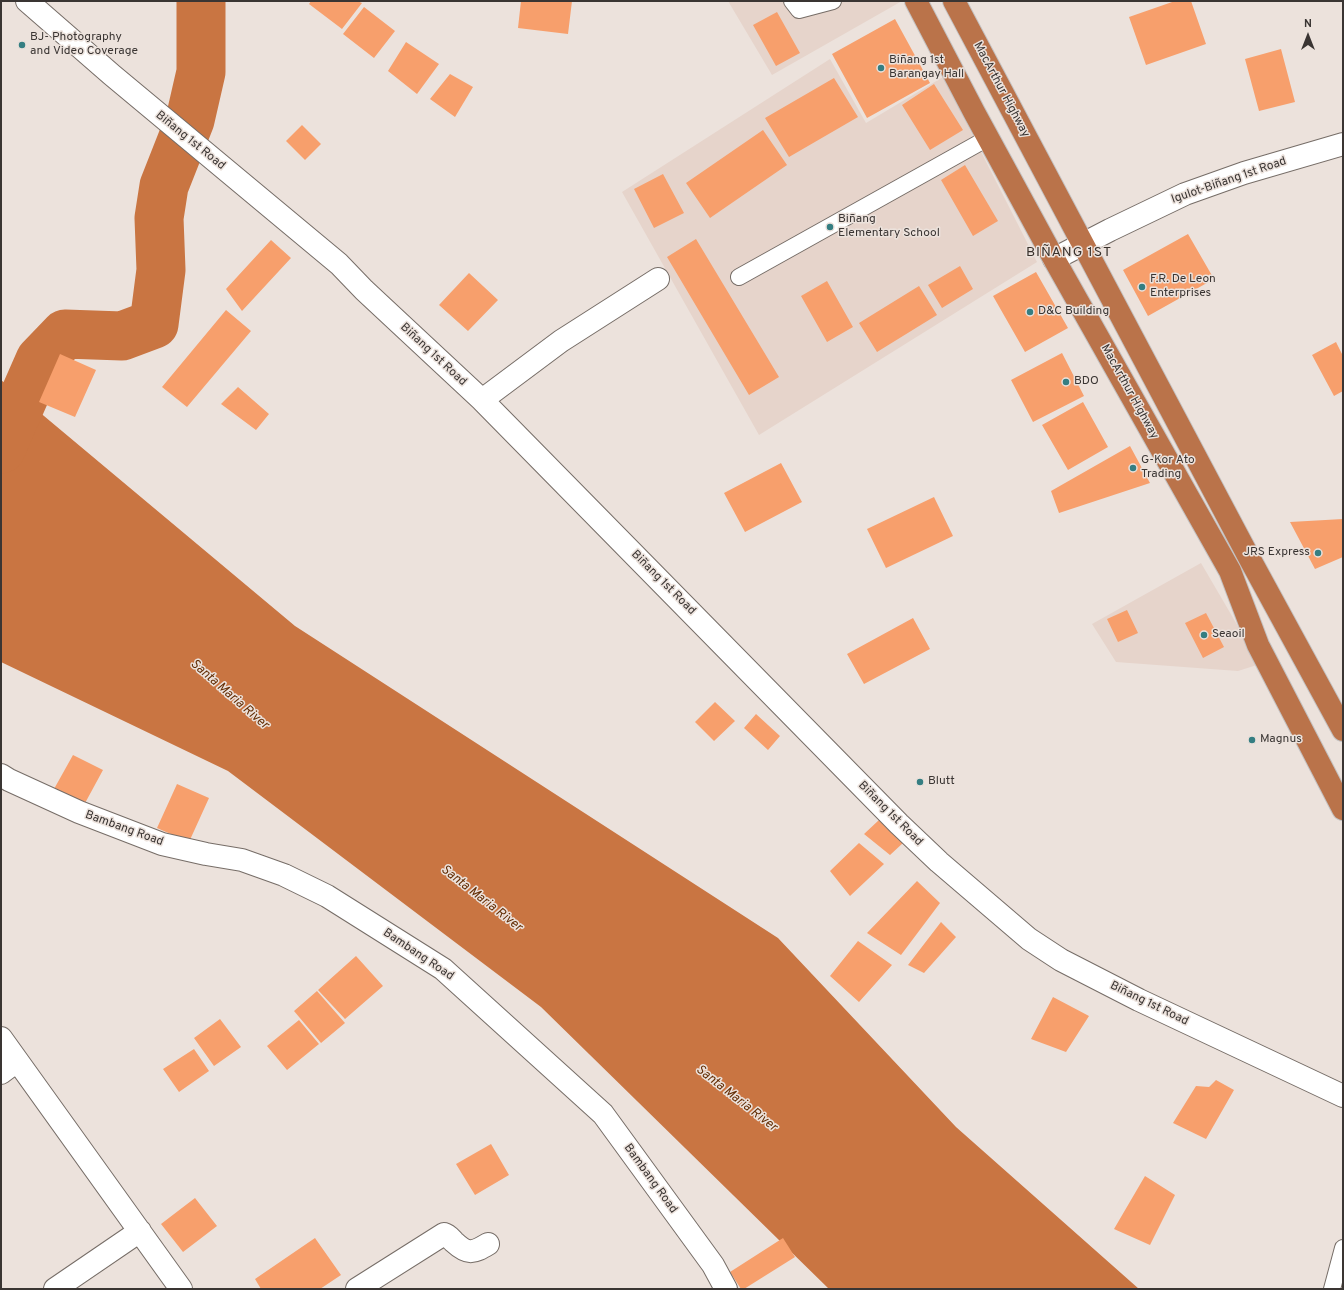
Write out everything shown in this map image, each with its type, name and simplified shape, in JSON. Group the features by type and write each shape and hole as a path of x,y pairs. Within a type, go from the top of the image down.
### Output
{"highway":[{"name":"MacArthur Highway","path":"916,1 1054,259 1230,571 1258,645 1343,809"},
{"name":"MacArthur Highway","path":"954,1 1084,244 1252,564 1343,730"}],"street":[{"name":"Biñang 1st Road","path":"27,1 171,125 339,264 364,290 482,400 899,824 939,862 1029,939 1062,960 1139,1000 1343,1096"},
{"name":"Igulot-Biñang 1st Road","path":"1054,259 1184,194 1244,173 1343,144"},
{"path":"482,400 561,342 658,279"},
{"name":"Bambang Road","path":"4,781 162,844 242,860 284,875 327,896 443,969 602,1114 713,1265 726,1289"},
{"path":"1,1038 9,1067 140,1231 181,1289"},
{"path":"55,1289 140,1231"},
{"path":"357,1289 444,1234 467,1252 472,1253 488,1244"}],"lane":[{"path":"792,1 799,10 833,1"},
{"path":"739,277 988,138"},
{"path":"1332,1289 1343,1248"}],"shaded area":[{"path":"728,1 902,1 772,75"},
{"name":"Biñang Elementary School","path":"830,59 866,123 943,77 1037,262 759,435 622,192"},
{"path":"1201,563 1260,664 1238,671 1116,662 1092,624"}],"water":[{"name":"Santa Maria River","path":"1,380 295,626 778,938 956,1127 1139,1289 829,1289 541,1007 228,771 1,662"}],"building":[{"path":"311,1 357,1 362,3 342,29 309,4"},
{"path":"521,1 572,1 568,34 518,28"},
{"path":"1175,1 1191,1 1206,44 1146,65 1129,17"},
{"path":"364,7 395,31 374,58 343,34"},
{"path":"777,12 800,53 776,66 753,25"},
{"name":"Biñang 1st Barangay Hall","path":"895,19 930,83 867,118 832,54"},
{"path":"406,42 439,64 417,94 388,71"},
{"path":"1281,49 1295,102 1259,111 1245,59"},
{"path":"450,74 473,87 455,117 430,99"},
{"path":"834,78 858,117 789,157 765,118"},
{"path":"934,84 963,130 930,150 902,105"},
{"path":"302,125 321,144 305,160 286,141"},
{"path":"763,130 787,165 710,218 686,183"},
{"path":"965,165 998,221 973,236 941,180"},
{"path":"663,174 684,213 654,228 634,189"},
{"path":"1188,234 1214,279 1148,316 1123,270"},
{"path":"696,239 779,377 749,395 667,257"},
{"path":"271,240 291,258 242,311 226,289"},
{"path":"960,266 973,289 942,308 928,285"},
{"name":"D&C Building","path":"1036,272 1068,328 1025,352 993,296"},
{"path":"469,273 498,300 468,331 439,305"},
{"path":"827,281 853,327 827,342 801,296"},
{"path":"919,286 937,315 877,352 859,323"},
{"path":"226,310 251,331 187,407 162,387"},
{"path":"1336,342 1343,356 1343,391 1334,396 1312,355"},
{"path":"1062,353 1084,396 1033,422 1011,380"},
{"path":"60,354 96,370 75,417 39,402"},
{"path":"238,387 269,414 256,430 221,404"},
{"path":"1083,402 1108,447 1068,470 1042,425"},
{"path":"1130,446 1150,483 1059,513 1051,491"},
{"path":"781,463 802,502 745,532 724,493"},
{"path":"934,497 953,536 886,568 867,529"},
{"path":"1343,519 1343,557 1315,569 1290,522"},
{"path":"1127,610 1138,633 1118,642 1107,619"},
{"name":"Seaoil","path":"1206,613 1224,647 1203,658 1185,623"},
{"path":"913,618 930,649 864,684 847,654"},
{"path":"715,702 735,721 714,741 695,722"},
{"path":"756,714 780,736 768,750 744,728"},
{"path":"73,755 103,770 84,805 54,789"},
{"path":"177,784 209,798 189,842 157,828"},
{"path":"879,820 903,843 890,855 864,834"},
{"path":"859,843 884,864 850,896 830,871"},
{"path":"917,881 940,903 901,955 867,933"},
{"path":"941,922 956,937 924,973 908,965"},
{"path":"858,941 892,965 859,1002 830,976"},
{"path":"356,956 383,986 345,1019 318,990"},
{"path":"317,991 345,1023 321,1043 294,1011"},
{"path":"1053,997 1089,1016 1066,1052 1031,1039"},
{"path":"220,1019 241,1047 214,1066 194,1038"},
{"path":"299,1020 319,1044 287,1070 267,1046"},
{"path":"194,1049 209,1071 179,1092 163,1069"},
{"path":"1216,1080 1234,1090 1206,1139 1173,1123 1196,1086 1209,1087"},
{"path":"491,1144 509,1175 475,1195 456,1164"},
{"path":"1145,1176 1175,1195 1150,1245 1114,1229"},
{"path":"195,1198 217,1226 183,1252 161,1224"},
{"path":"315,1238 341,1275 320,1289 261,1289 255,1279"},
{"path":"783,1238 795,1257 744,1289 741,1289 730,1272"}],"waterway":[{"path":"1,449 40,360 65,334 122,336 154,324 161,270 159,218 164,186 190,120 201,72 201,1"}],"place":[{"name":"BJ- Photography and Video Coverage","path":"22,45"},
{"name":"Biñang 1st Barangay Hall","path":"881,68"},
{"name":"Biñang Elementary School","path":"830,227"},
{"name":"F.R. De Leon Enterprises","path":"1142,287"},
{"name":"D&C Building","path":"1030,312"},
{"name":"BDO","path":"1066,382"},
{"name":"G-Kor Ato Trading","path":"1133,468"},
{"name":"JRS Express","path":"1318,553"},
{"name":"Seaoil","path":"1204,635"},
{"name":"Magnus","path":"1252,740"},
{"name":"Blutt","path":"920,782"}],"district":[{"name":"BIÑANG 1ST","path":"1069,253"}]}
